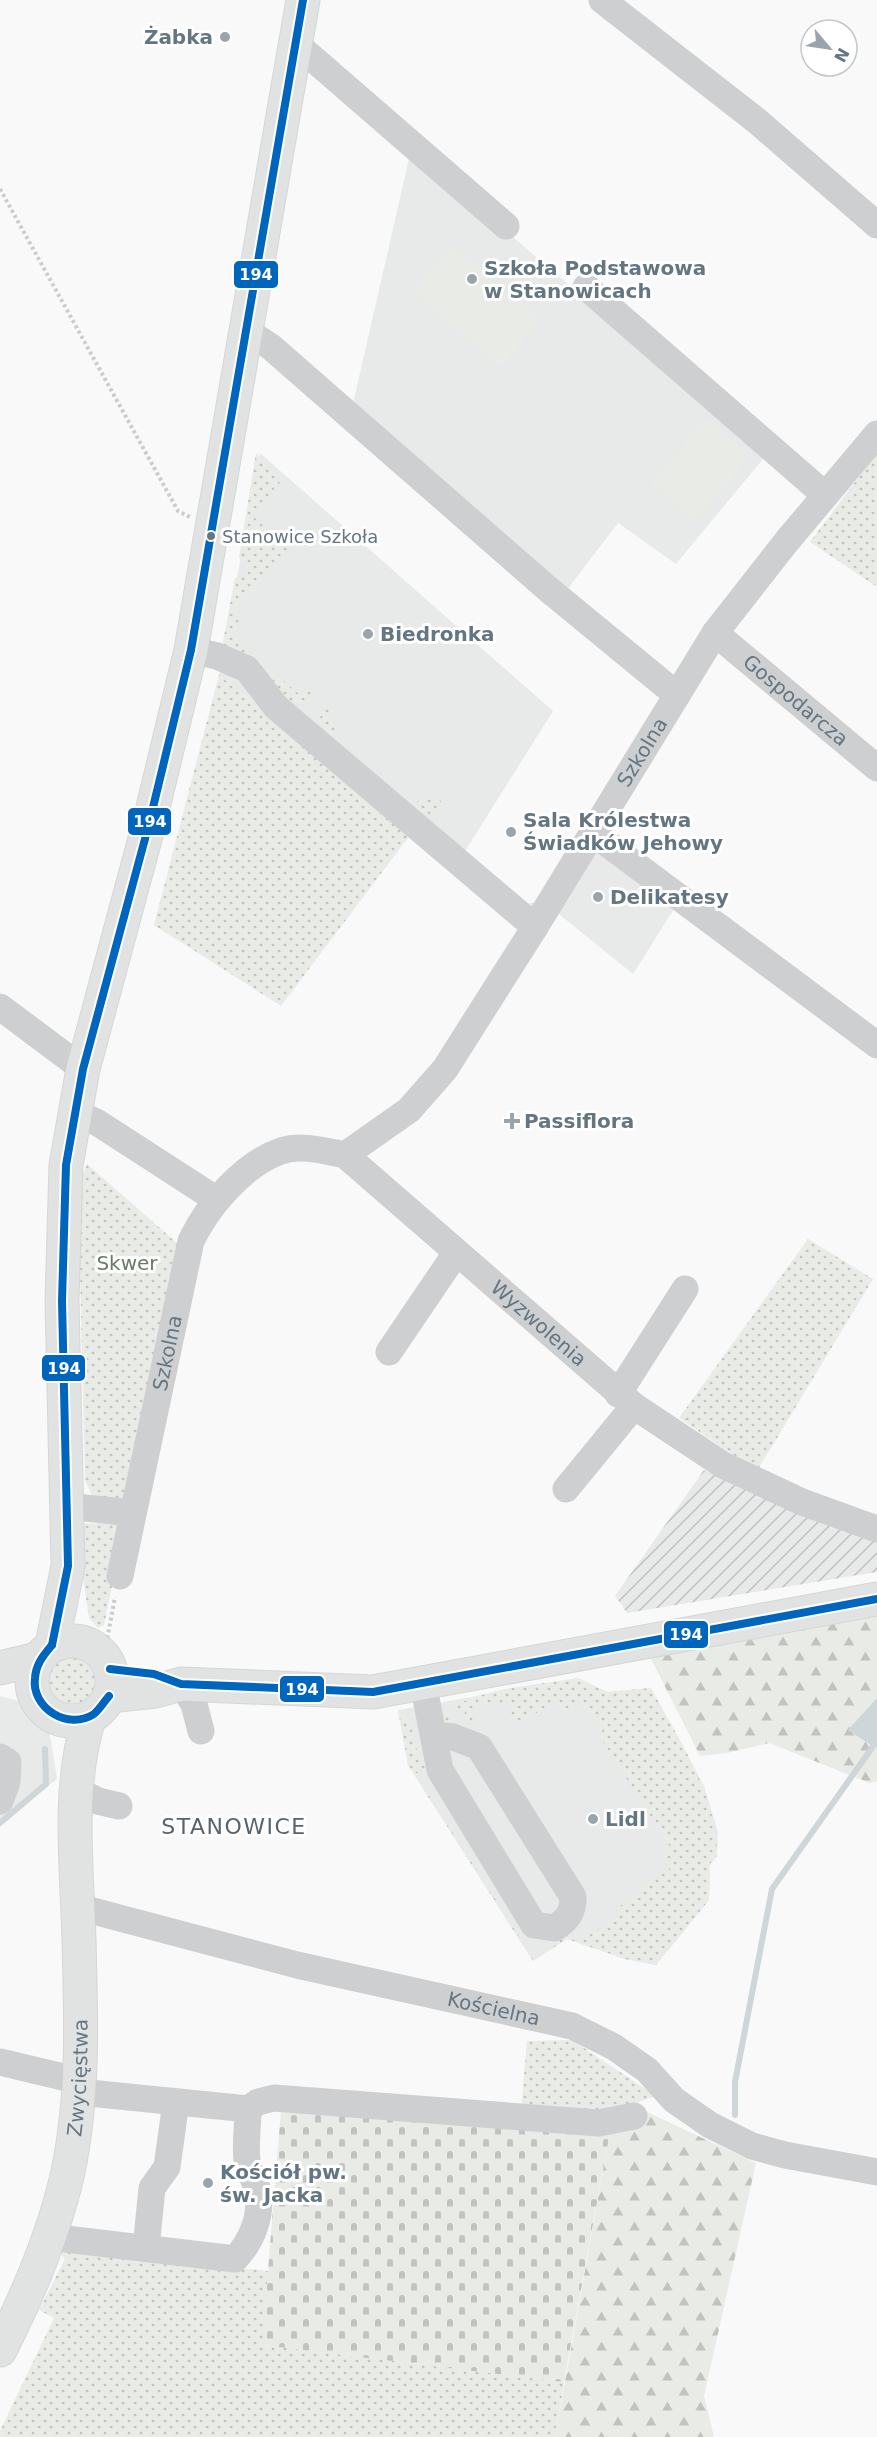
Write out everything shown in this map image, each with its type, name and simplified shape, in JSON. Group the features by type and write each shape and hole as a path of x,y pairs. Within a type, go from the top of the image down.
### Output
{"main road":[{"name":"Zwycięstwa","path":"0,2350 36,2274 49,2237 68,2173 79,2087 81,2022 75,1789 65,1764 93,1684 68,1566 62,1254 66,1165 83,1069 149,825 191,650 303,0"},
{"name":"Zwycięstwa","path":"30,1671 68,1566"},
{"path":"30,1671 37,1703 47,1713 93,1684 156,1691 181,1684 373,1692 877,1599"},
{"path":"0,1668 30,1671 70,1641 93,1684"}],"street":[{"path":"602,0 757,121 877,225"},
{"path":"296,42 506,226"},
{"path":"586,288 825,495"},
{"path":"247,331 271,347 548,589 677,695"},
{"name":"Szkolna","path":"345,1155 409,1110 445,1069 715,633 825,495 877,434"},
{"name":"Gospodarcza","path":"715,633 877,768"},
{"path":"191,650 217,656 247,669 276,707 535,927"},
{"path":"593,833 877,1045"},
{"path":"0,1007 83,1069"},
{"path":"75,1112 99,1123 217,1200 258,1163 281,1150 309,1148 345,1155"},
{"name":"Wyzwolenia","path":"345,1155 626,1400 723,1465 802,1502 877,1529"},
{"name":"Szkolna","path":"120,1576 191,1241 201,1220 217,1200"},
{"path":"389,1352 456,1253"},
{"path":"567,1489 626,1400 685,1289"},
{"path":"66,1506 133,1513"},
{"path":"423,1683 435,1735 440,1770 496,1867 534,1925 555,1928 567,1919 573,1910 573,1897 479,1747 453,1737 435,1735"},
{"path":"181,1684 198,1713 201,1731"},
{"path":"0,1756 8,1762 8,1782 0,1802"},
{"path":"75,1789 98,1801 119,1806"},
{"name":"Kościelna","path":"78,1907 297,1965 572,2026 614,2047 647,2070 674,2100 710,2125 752,2145 784,2156 877,2172"},
{"path":"0,2062 79,2087 176,2102 248,2109 258,2102 274,2098 599,2123 634,2116"},
{"path":"146,2248 152,2188 167,2167 176,2102"},
{"path":"49,2237 235,2259 243,2251 256,2226 259,2208 257,2189 247,2160 248,2109"}],"path":[{"path":"0,189 178,511 212,528"},
{"path":"93,1684 120,1576"}],"shaded area":[{"name":"Szkoła Podstawowa w Stanowicach","path":"411,150 767,454 676,564 618,523 563,595 352,408"},
{"path":"260,453 553,711 462,856 519,905 537,902 521,929 219,675"},
{"path":"595,842 677,904 633,974 554,910"},
{"path":"704,1470 877,1541 877,1572 627,1613 615,1596"},
{"path":"578,1678 607,1692 651,1688 704,1786 718,1832 717,1856 710,1864 709,1900 656,1965 625,1959 567,1939 533,1961 408,1765 398,1710"},
{"path":"0,1696 26,1703 38,1720 49,1729 57,1779 0,1825"},
{"path":"877,1698 877,1744 871,1745 848,1730"}],"green space":[{"path":"453,246 540,321 500,367 412,292"},
{"path":"706,418 751,455 695,521 650,484"},
{"path":"256,453 282,480 251,515 289,548 232,612 241,621 232,635 301,696 309,688 313,689 311,699 303,704 293,704 222,647 235,578 243,576 246,563 239,558"},
{"path":"877,453 877,587 810,542"},
{"path":"219,675 410,835 281,1006 154,925"},
{"path":"329,707 335,709 328,719 338,728 330,736 320,731 319,724 320,718"},
{"path":"433,796 441,801 441,807 435,813 421,815 411,809 419,800 424,804"},
{"name":"Skwer","path":"87,1164 178,1244 123,1500 107,1500 92,1495 85,1481 78,1187"},
{"path":"808,1239 873,1279 757,1471 679,1418"},
{"path":"120,1522 119,1552 104,1625 98,1628 89,1618 80,1558 81,1524"},
{"path":"877,1612 877,1781 870,1783 769,1743 727,1753 700,1756 649,1655"},
{"path":"72,1652 83,1654 92,1660 98,1669 100,1680 98,1691 92,1700 83,1706 72,1708 61,1706 52,1700 46,1691 44,1680 46,1669 52,1660 61,1654"},
{"path":"578,1678 607,1692 651,1688 695,1769 711,1811 716,1833 717,1856 710,1864 709,1900 656,1965 625,1959 567,1939 533,1961 408,1765 398,1710 410,1719 420,1765 426,1764 427,1767 415,1774 533,1958 566,1936 581,1941 619,1915 615,1909 640,1894 637,1890 670,1869 661,1854 671,1848 600,1737 604,1734 592,1714 589,1715 579,1701 561,1712 553,1702 520,1724 514,1715 511,1715 509,1702 471,1708 473,1722 467,1723 464,1710 448,1712 450,1726 436,1720 450,1709 484,1694"},
{"path":"572,2040 656,2096 614,2110 521,2110 527,2041"},
{"path":"281,2110 610,2132 564,2382 262,2345"},
{"path":"647,2112 756,2163 704,2396 714,2437 555,2437 610,2132"},
{"path":"55,2248 268,2271 263,2345 564,2382 555,2437 0,2437 0,2431 54,2318 39,2310 65,2259"}],"waterway":[{"path":"735,2115 735,2082 772,1889 874,1745"},
{"path":"0,1823 46,1784 45,1749"}],"transit line":[{"name":"194","path":"52,1645 68,1566 62,1301 66,1165 83,1069 149,824 191,650 303,0"},
{"name":"194","path":"110,1669 154,1674 181,1684 373,1692 877,1599"},
{"name":"194","path":"52,1645 38,1664 35,1678 35,1689 45,1707 53,1714 63,1718 84,1719 94,1714 109,1696"}],"place":[{"name":"Żabka","path":"225,37"},
{"name":"Szkoła Podstawowa w Stanowicach","path":"472,279"},
{"name":"Stanowice Szkoła","path":"211,536"},
{"name":"Biedronka","path":"368,634"},
{"name":"Sala Królestwa Świadków Jehowy","path":"511,832"},
{"name":"Delikatesy","path":"598,897"},
{"name":"Passiflora","path":"512,1121"},
{"name":"Lidl","path":"593,1819"},
{"name":"Kościół pw. św. Jacka","path":"208,2183"}],"district":[{"name":"STANOWICE","path":"234,1826"}]}
